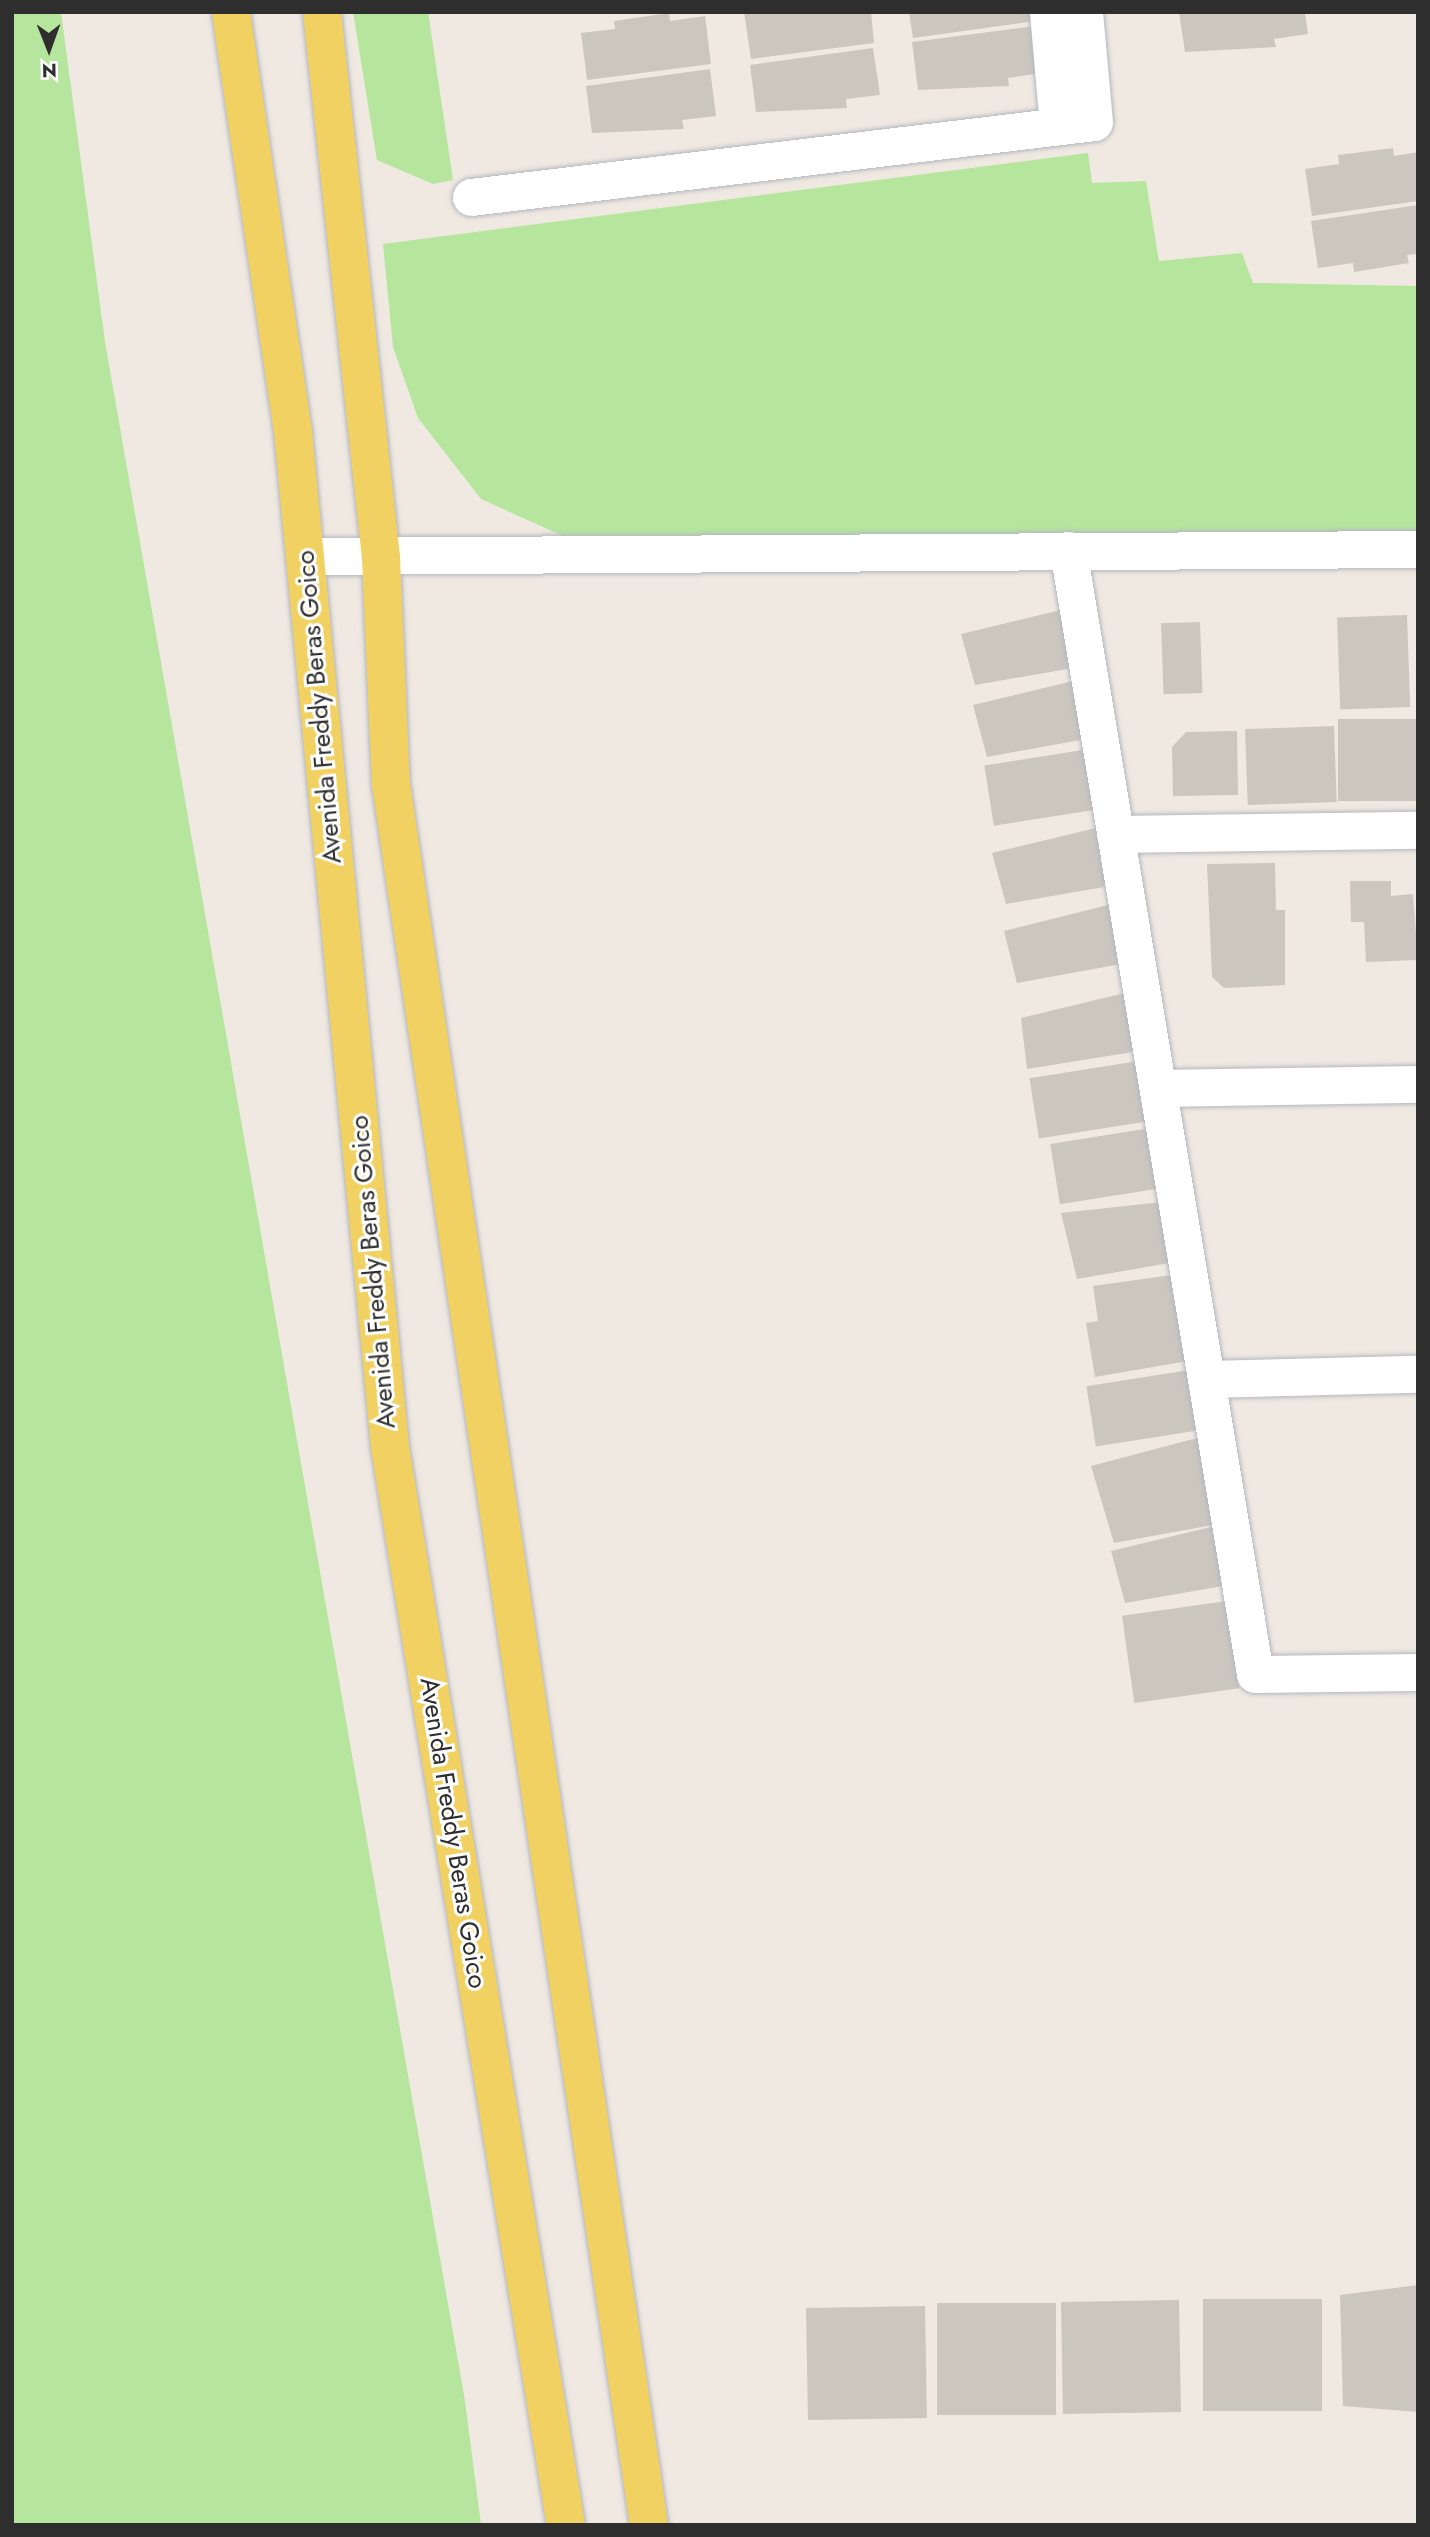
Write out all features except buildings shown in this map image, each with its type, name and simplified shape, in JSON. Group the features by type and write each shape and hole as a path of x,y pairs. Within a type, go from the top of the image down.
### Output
{"main road":[{"name":"Avenida Freddy Beras Goico","path":"231,12 293,432 390,1447 566,2525"},
{"path":"322,12 381,558 391,784 649,2525"}],"street":[{"path":"1048,12 1058,126"},
{"path":"471,197 1094,122 1084,12"},
{"path":"305,556 381,558 1418,549"},
{"path":"1068,551 1255,1674 1418,1672"},
{"path":"1115,834 1418,830"},
{"path":"1158,1088 1418,1084"},
{"path":"1206,1379 1418,1374"}],"green space":[{"path":"12,12 61,12 105,342 465,2401 481,2525 12,2525"},
{"path":"353,12 428,12 453,180 433,184 377,160"},
{"path":"1088,153 1092,183 1146,181 1159,261 1242,253 1253,283 1418,286 1418,542 592,549 481,499 418,418 393,347 383,244"}]}
